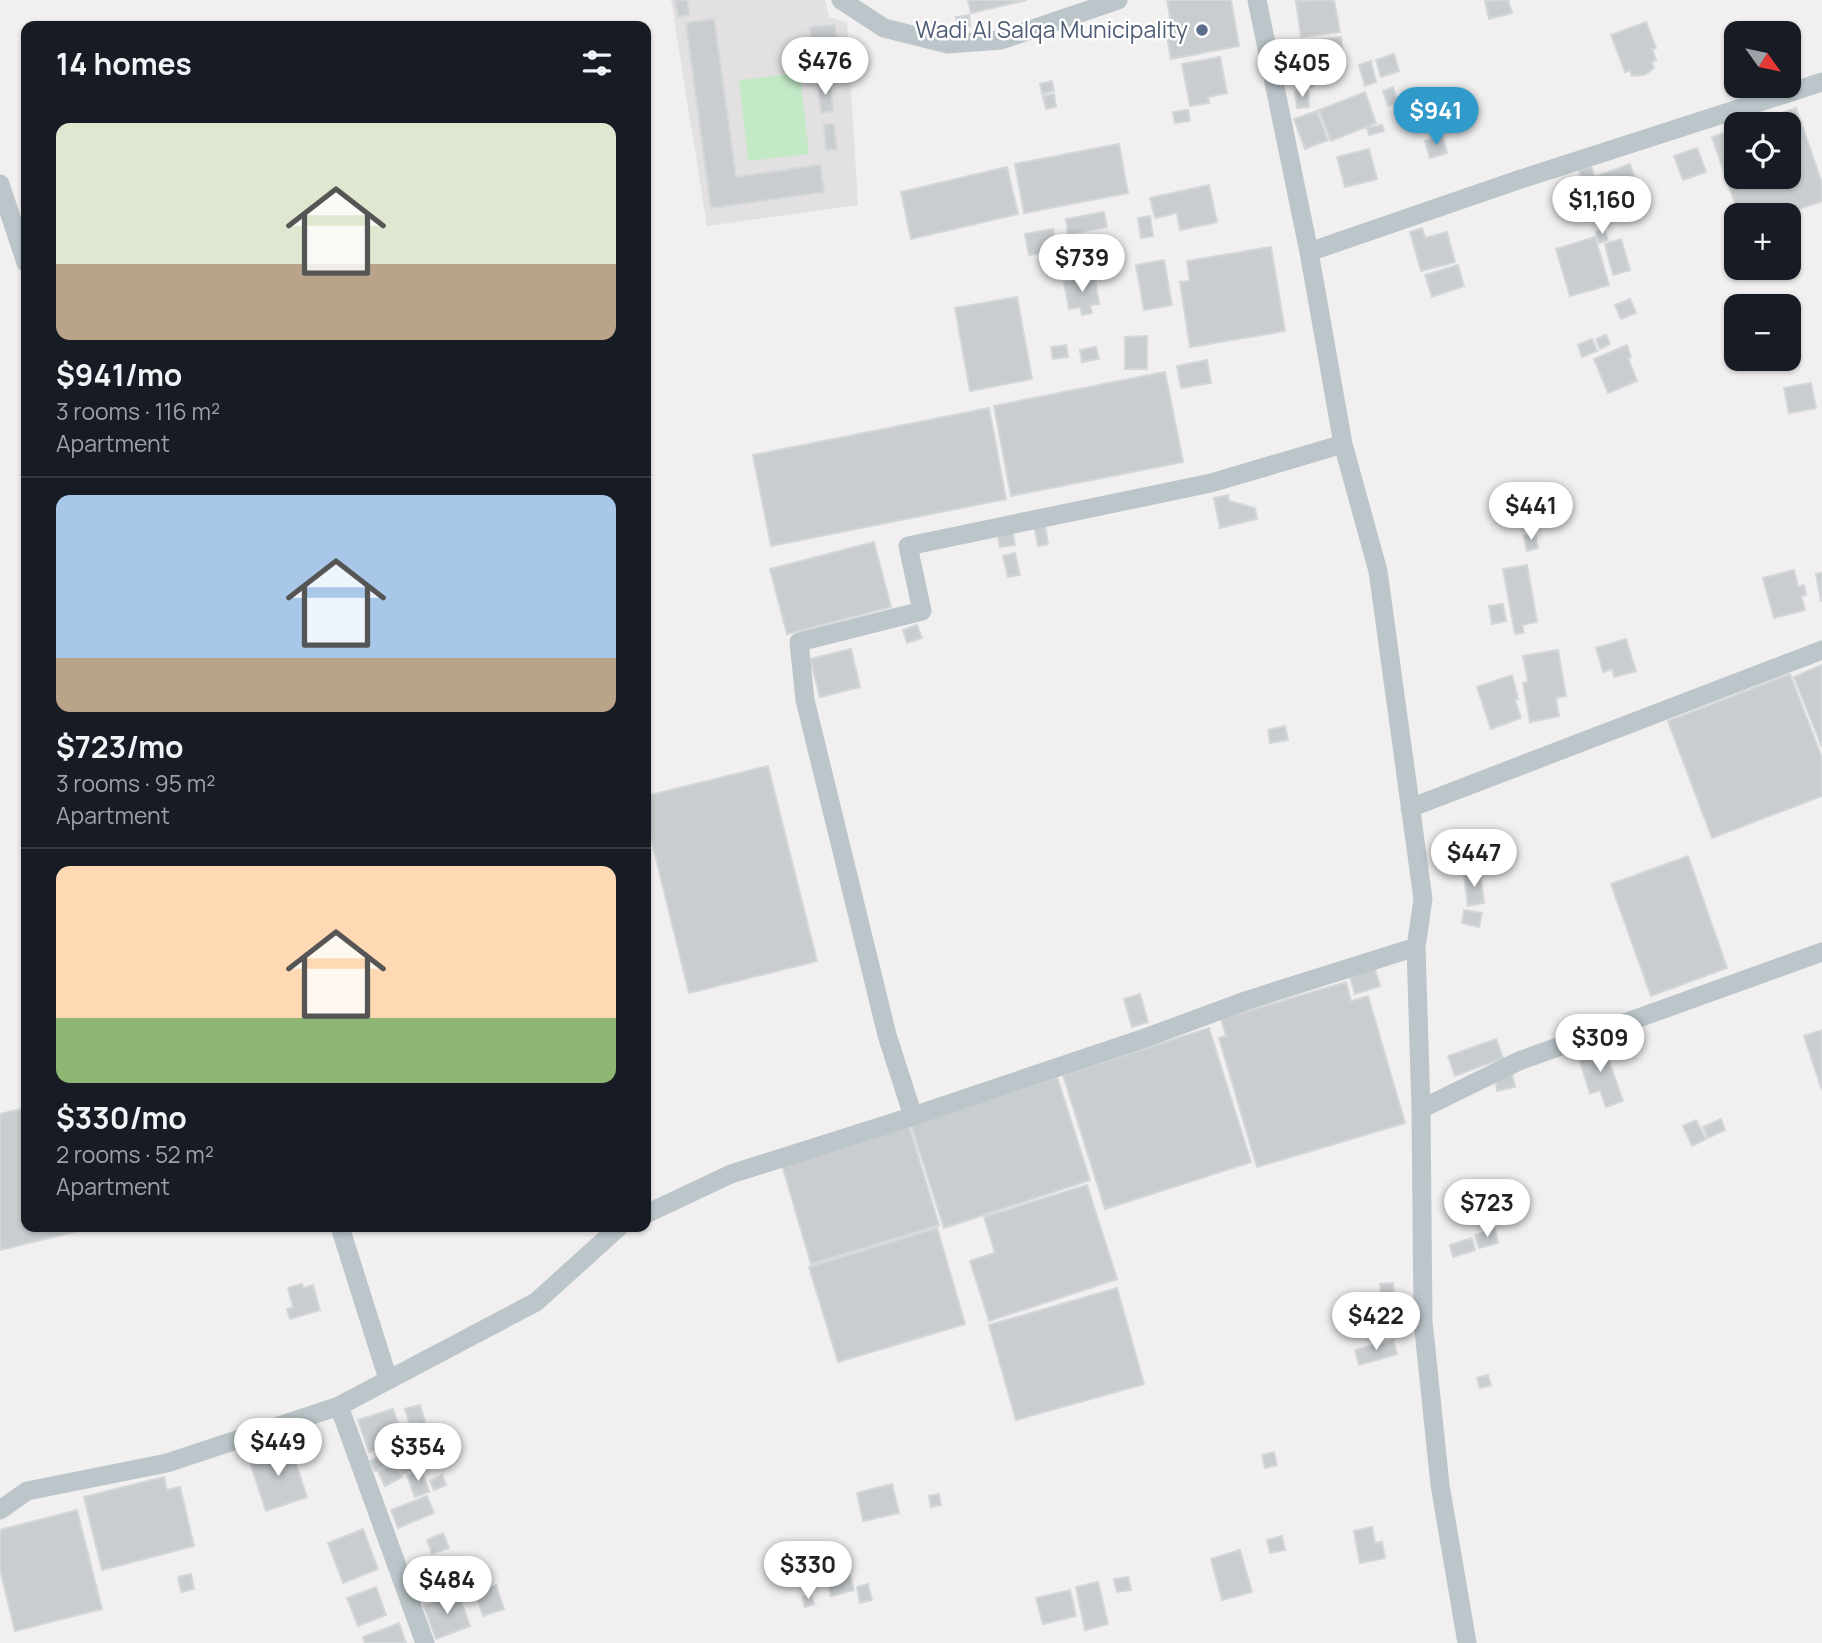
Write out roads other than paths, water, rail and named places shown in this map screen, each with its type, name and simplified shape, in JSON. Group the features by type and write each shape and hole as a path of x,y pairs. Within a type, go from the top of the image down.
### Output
{"street":[{"path":"842,0 884,28 948,44 1001,40 1118,0"},
{"path":"1261,1 1343,444 1378,571 1423,899 1416,947 1423,1321 1440,1485 1467,1643"},
{"path":"1308,252 1518,180 1822,82"},
{"path":"0,184 21,248"},
{"path":"913,1116 887,1035 805,700 799,642 922,611 908,545 1211,482 1343,444"},
{"path":"1410,808 1822,650"},
{"path":"651,1212 731,1174 913,1116 1248,1000 1416,947"},
{"path":"1421,1109 1519,1061 1822,952"},
{"path":"342,1232 388,1379"},
{"path":"0,1510 27,1491 167,1463 340,1406 536,1302 613,1232"},
{"path":"340,1406 425,1643"}],"place":[{"name":"Wadi Al Salqa Municipality","path":"1202,30"}]}
